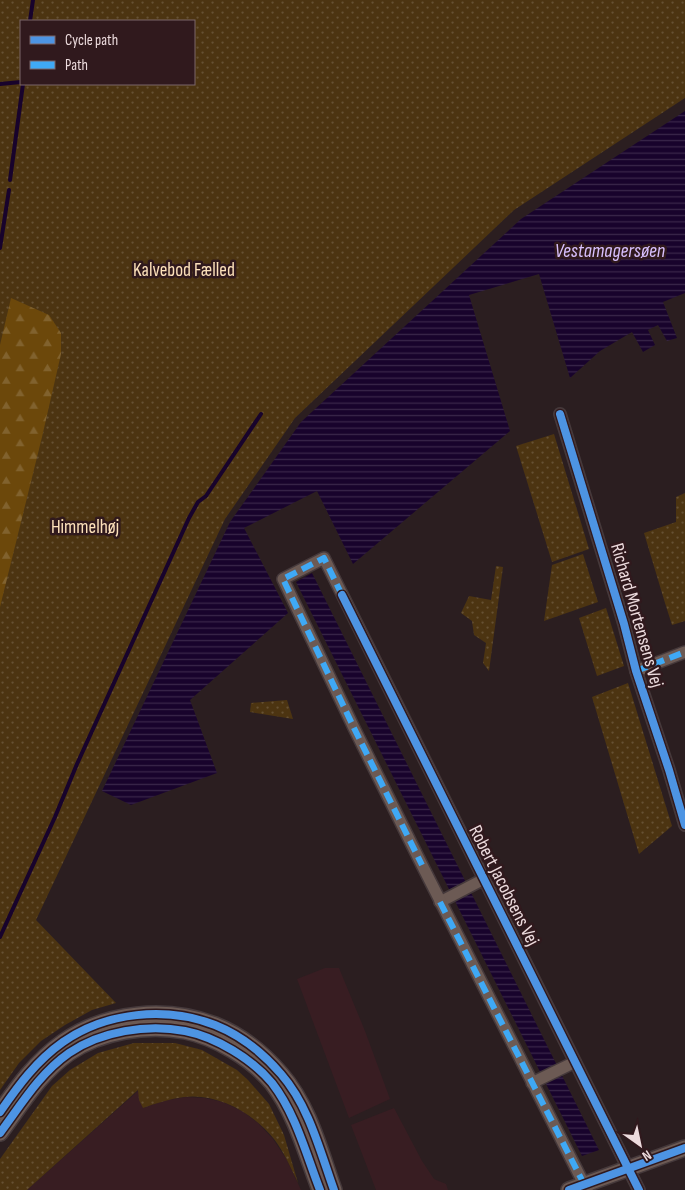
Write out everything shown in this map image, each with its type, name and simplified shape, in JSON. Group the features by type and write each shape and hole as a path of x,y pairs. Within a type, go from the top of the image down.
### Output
{"street":[{"name":"Richard Mortensens Vej","path":"560,414 624,624 636,671 685,825"},
{"name":"Robert Jacobsens Vej","path":"585,1187 532,1083 444,900 354,728 283,579 324,558 639,1190"},
{"name":"Richard Mortensens Vej","path":"636,671 685,652"},
{"name":"Robert Jacobsens Vej","path":"444,900 484,879"},
{"path":"0,1112 25,1077 43,1058 63,1042 86,1029 111,1020 137,1015 163,1014 189,1017 214,1025 240,1038 263,1054 282,1075 298,1098 311,1125 334,1190"},
{"path":"0,1134 34,1086 50,1068 70,1052 92,1041 116,1033 140,1029 186,1031 208,1038 231,1049 252,1064 271,1082 286,1104 297,1128 320,1190"},
{"path":"532,1083 576,1062"},
{"path":"569,1190 585,1187 685,1148"}],"shaded area":[{"path":"325,968 339,968 390,1099 349,1118 297,979"},
{"path":"139,1090 143,1108 163,1101 185,1097 205,1098 223,1102 242,1111 258,1123 273,1139 287,1160 301,1190 27,1190"},
{"path":"394,1108 422,1161 434,1179 446,1184 448,1190 376,1190 351,1125"}],"green space":[{"name":"Kalvebod Fælled","path":"0,0 685,0 685,98 514,210 295,418 225,519 36,920 116,1003 92,1010 65,1025 41,1041 19,1063 0,1090"},
{"path":"11,298 49,315 61,333 61,354 0,607 0,345"},
{"path":"554,434 589,549 552,562 516,446"},
{"path":"685,493 685,621 672,625 644,533 676,522 676,497"},
{"path":"583,554 598,602 544,621 552,565"},
{"path":"496,566 503,567 489,671 483,663 486,643 474,635 472,621 461,613 469,596 491,600"},
{"path":"606,608 624,666 597,676 579,618"},
{"path":"628,683 672,826 639,854 592,697"},
{"path":"287,700 293,719 250,712 251,703"},
{"path":"134,1043 175,1043 202,1050 237,1070 269,1104 284,1135 298,1183 274,1139 245,1113 222,1102 197,1097 174,1099 143,1108 139,1100 138,1090 27,1190 0,1190 0,1159 52,1086 70,1070 98,1053"}],"water":[{"name":"Vestamagersøen","path":"685,111 685,293 663,302 677,338 667,341 658,325 648,330 655,345 643,352 632,332 600,351 570,378 539,274 469,295 510,431 353,564 317,491 244,528 288,613 190,700 217,773 131,805 102,791 230,522 301,422 521,219"},
{"path":"312,573 599,1150 582,1156 296,582"}],"waterway":[{"path":"30,20 33,0"},
{"path":"0,84 20,82"},
{"path":"10,180 23,85"},
{"path":"0,248 9,190"},
{"path":"0,937 189,518 198,502 206,496 261,414"}],"marked path":[{"path":"342,595 324,558 283,579 422,865"},
{"path":"636,671 685,652"},
{"path":"440,902 586,1188"}],"cycle path":[{"path":"560,414 624,624 636,671 685,825"},
{"path":"342,595 639,1190"},
{"path":"0,1112 21,1083 44,1057 80,1032 117,1018 137,1015 177,1015 196,1019 215,1025 242,1039 267,1059 281,1074 291,1087 306,1114 334,1190"},
{"path":"0,1133 31,1090 49,1070 58,1061 82,1045 95,1039 125,1031 155,1028 185,1031 209,1038 233,1050 264,1074 272,1083 294,1121 320,1190"},
{"path":"569,1190 685,1148"}],"park label":[{"name":"Himmelhøj","path":"85,526"}]}
